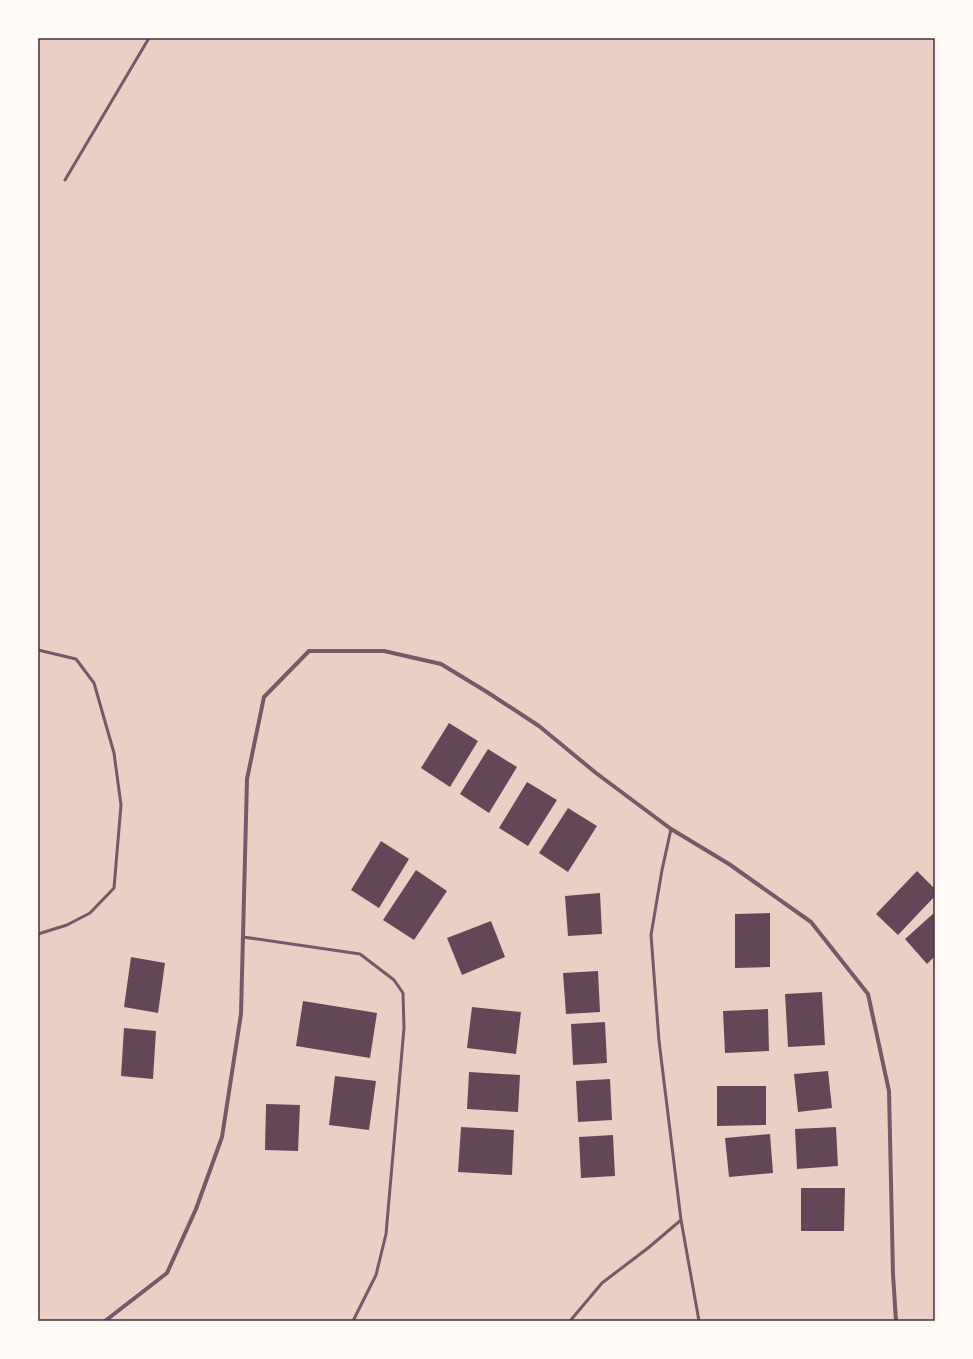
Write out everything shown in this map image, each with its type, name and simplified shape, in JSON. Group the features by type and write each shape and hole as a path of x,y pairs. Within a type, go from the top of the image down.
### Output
{"street":[{"path":"105,1321 167,1273 196,1209 222,1137 240,1014 247,779 264,697 309,651 384,651 441,664 488,692 539,726 596,773 671,829 729,864 811,922 868,994 889,1091 893,1274 896,1321"}],"lane":[{"path":"65,180 150,38"},
{"path":"38,650 76,659 94,682 114,753 121,805 114,888 90,913 67,925 38,934"},
{"path":"671,829 662,870 651,935 659,1041 681,1220 699,1321"},
{"path":"242,937 360,954 394,980 403,993 404,1028 386,1234 376,1275 354,1321"},
{"path":"570,1321 602,1283 648,1248 681,1220"}],"shaded area":[{"path":"38,38 935,38 935,1321 38,1321"}],"building":[{"path":"449,723 478,741 450,787 421,768"},
{"path":"488,749 517,767 489,813 460,794"},
{"path":"527,782 557,800 528,846 499,828"},
{"path":"568,808 597,826 568,872 539,853"},
{"path":"381,841 409,859 379,908 351,890"},
{"path":"416,870 447,891 414,940 383,920"},
{"path":"917,871 935,889 935,896 898,935 876,914"},
{"path":"600,893 602,934 568,936 565,896"},
{"path":"935,912 935,956 927,964 905,939"},
{"path":"770,913 770,967 735,968 735,914"},
{"path":"491,921 505,957 462,975 447,938"},
{"path":"131,957 165,963 158,1013 124,1007"},
{"path":"598,971 600,1012 566,1014 563,973"},
{"path":"822,992 825,1045 788,1047 785,994"},
{"path":"303,1001 377,1013 370,1058 296,1046"},
{"path":"472,1007 521,1012 516,1054 467,1048"},
{"path":"768,1009 769,1051 725,1053 723,1011"},
{"path":"605,1022 607,1063 573,1065 571,1024"},
{"path":"124,1028 156,1031 153,1079 121,1076"},
{"path":"828,1071 832,1108 798,1112 794,1074"},
{"path":"469,1072 520,1075 518,1112 467,1109"},
{"path":"335,1076 376,1081 369,1130 329,1125"},
{"path":"610,1079 612,1120 578,1122 576,1081"},
{"path":"717,1086 766,1086 766,1125 717,1126"},
{"path":"266,1104 300,1105 298,1151 265,1150"},
{"path":"461,1127 514,1130 512,1175 458,1172"},
{"path":"836,1127 838,1166 797,1169 795,1129"},
{"path":"770,1134 773,1173 729,1177 725,1138"},
{"path":"613,1135 615,1176 581,1178 579,1137"},
{"path":"801,1188 845,1188 844,1231 801,1231"}]}
